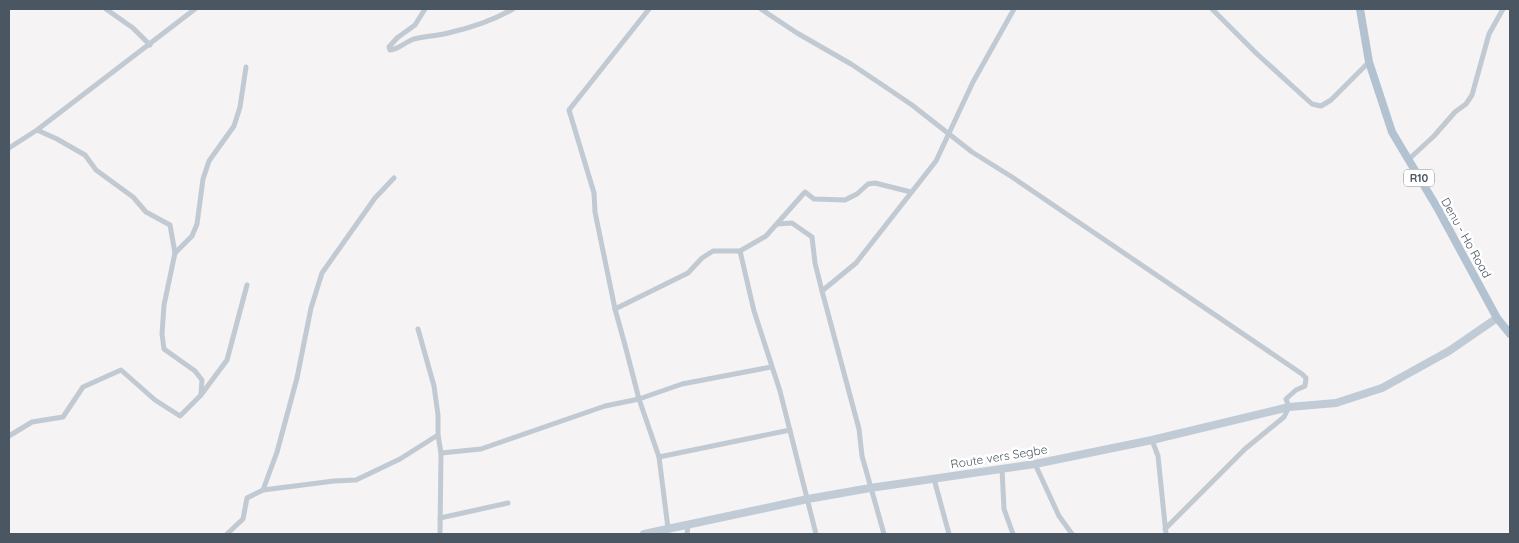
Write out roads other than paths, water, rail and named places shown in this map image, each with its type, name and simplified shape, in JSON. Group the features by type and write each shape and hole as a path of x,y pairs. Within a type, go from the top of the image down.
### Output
{"main road":[{"name":"Denu - Ho Road","path":"1360,9 1369,62 1392,132 1438,209 1497,318 1510,334"},
{"name":"Route vers Segbe","path":"644,534 870,488 1036,464 1152,440 1289,407 1336,404 1382,388 1449,351 1497,318"}],"street":[{"path":"106,9 134,28 150,44"},
{"path":"9,148 37,130 196,9"},
{"path":"425,9 415,25 397,38 389,47 390,50 395,50 408,41 476,27 513,9"},
{"path":"649,9 569,110 594,193 615,309 639,399 659,457 668,528"},
{"path":"761,9 796,33 851,64 884,86 912,105 972,152 1012,177 1302,374 1306,381 1305,386 1296,390 1286,399 1289,407 1284,417 1246,448 1165,532"},
{"path":"822,291 856,263 936,161 973,82 1014,9"},
{"path":"1212,9 1256,53 1312,104 1321,106 1331,100 1369,62"},
{"path":"1408,160 1466,104 1472,95 1489,34 1503,9"},
{"path":"175,253 192,236 197,224 203,179 209,162 234,126 240,107 246,67"},
{"path":"37,130 85,155 96,170 133,197 146,212 170,225 175,253 164,305 162,334 164,349 195,371 202,380 200,395"},
{"path":"263,490 277,452 297,378 311,308 322,273 375,198 394,178"},
{"path":"615,309 688,272 702,258 713,251 740,250 766,236 805,192 814,199 845,200 857,194 868,184 875,183 911,192"},
{"path":"776,224 792,223 812,238 815,263 859,429 862,456 870,488 884,534"},
{"path":"740,250 754,311 780,391 816,534"},
{"path":"9,436 32,422 63,417 83,387 121,370 155,400 180,416 200,395 227,360 247,285"},
{"path":"418,329 434,386 438,415 438,435 441,453 440,534"},
{"path":"441,453 481,449 605,406 639,399 682,384 771,366"},
{"path":"659,457 790,430"},
{"path":"227,534 243,519 247,498 263,490 356,480 400,459 438,435"},
{"path":"1152,440 1158,456 1165,532"},
{"path":"1036,464 1059,516 1072,534"},
{"path":"1002,470 1004,509 1013,534"},
{"path":"934,479 950,534"},
{"path":"440,518 508,504"},
{"path":"687,534 688,526"}]}
